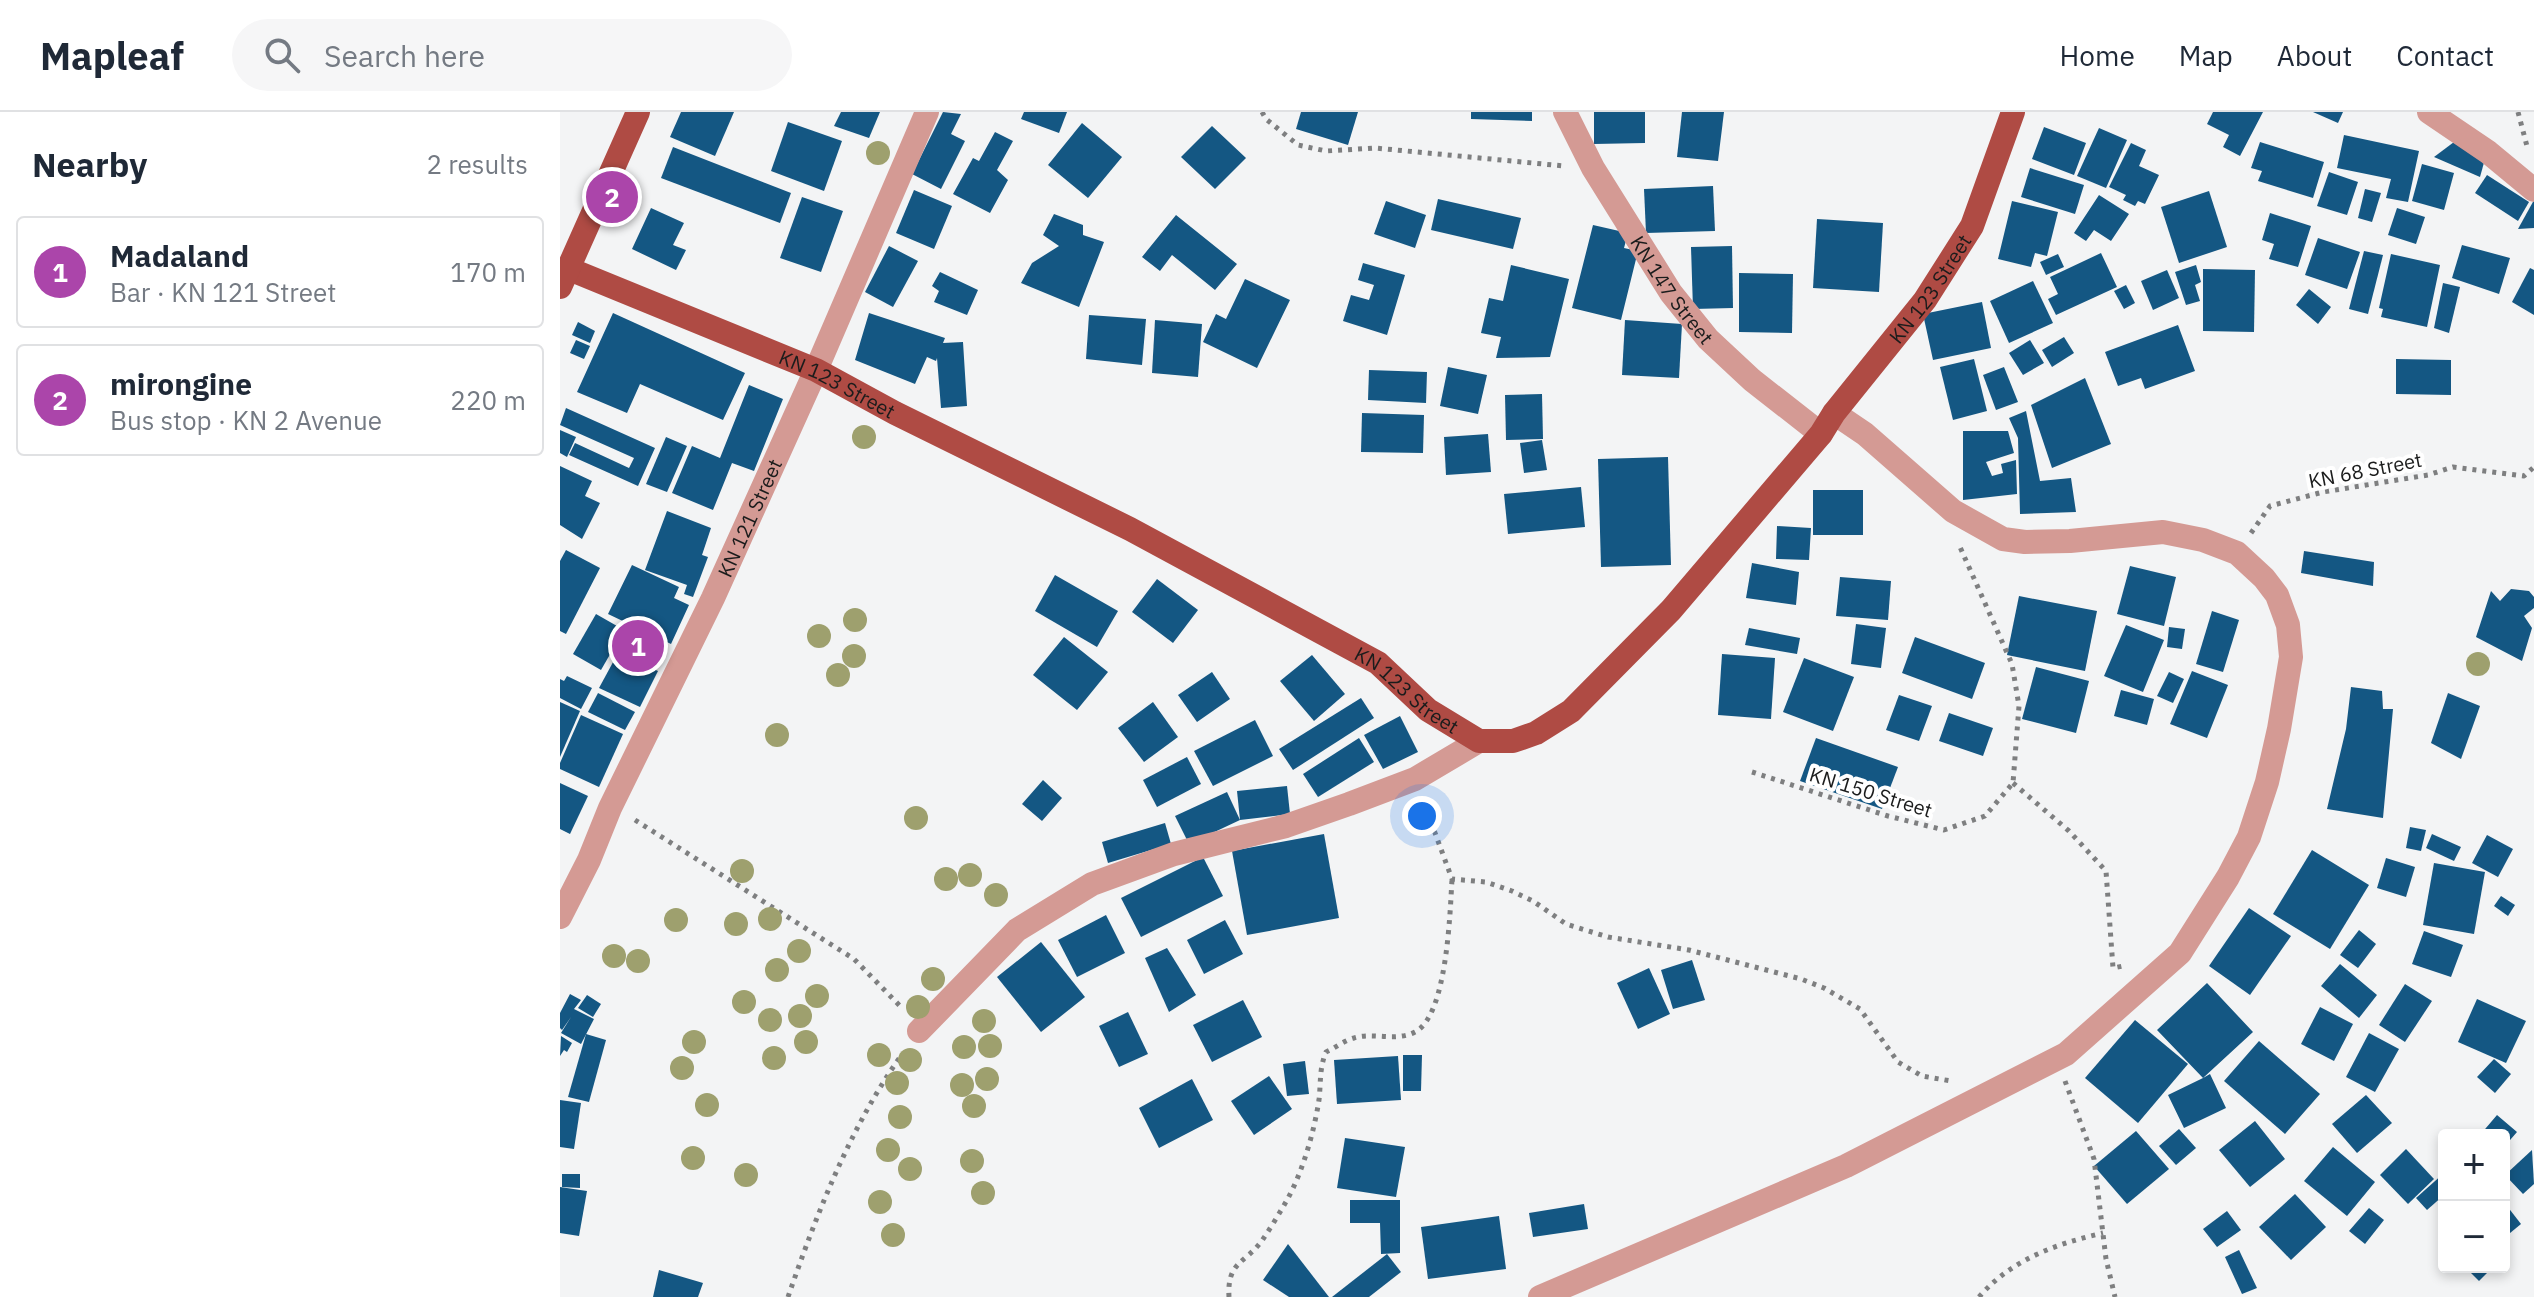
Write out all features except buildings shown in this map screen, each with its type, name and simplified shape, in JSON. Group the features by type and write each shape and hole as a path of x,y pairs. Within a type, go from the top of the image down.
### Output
{"main road":[{"path":"563,274 638,112"},
{"name":"KN 123 Street","path":"563,274 816,370 909,420 1130,529 1378,663 1428,710 1479,741 1513,741 1536,733 1571,711 1671,610 1821,434 1834,413 1925,300 1972,226 2013,112"}],"street":[{"name":"KN 121 Street","path":"560,917 713,598 927,112"},
{"name":"KN 147 Street","path":"1565,112 1593,168 1671,293 1708,339 1752,380 1821,434"},
{"path":"2429,112 2488,152 2534,190"},
{"path":"1540,1297 1846,1166 2066,1054 2180,953 2228,877 2249,837 2267,782 2291,657 2288,625 2277,595 2264,578 2237,553 2203,540 2163,532 2070,541 2003,539 1953,511 1865,434 1834,413"},
{"path":"919,1031 1017,930 1092,884 1174,854 1286,826 1415,779 1479,741"}],"path":[{"path":"1262,112 1266,119 1298,145 1326,151 1375,148 1593,168"},
{"path":"2518,112 2530,156"},
{"name":"KN 68 Street","path":"2237,553 2270,506 2323,492 2428,475 2453,467 2524,476 2534,467"},
{"path":"1953,511 1961,549 2012,664 2019,706 2013,783 2069,831 2106,871 2113,968 2126,965"},
{"name":"KN 150 Street","path":"1752,772 1888,816 1944,830 1985,816 2013,783"},
{"path":"1229,1297 1228,1286 1236,1264 1259,1244 1289,1197 1307,1149 1319,1099 1320,1068 1326,1052 1354,1037 1391,1037 1414,1033 1426,1024 1441,986 1450,928 1452,879 1415,779"},
{"path":"610,808 649,828 854,959 896,1000 919,1031 879,1086 810,1232 788,1297"},
{"path":"1452,879 1486,882 1512,891 1533,901 1566,924 1608,937 1689,950 1801,979 1824,988 1860,1009 1898,1062 1922,1076 1963,1083 2004,1084"},
{"path":"2058,1058 2094,1159 2115,1297"},
{"path":"1979,1297 1992,1283 2025,1259 2065,1242 2103,1233"}],"place":[{"name":"mirongine","path":"612,197"},
{"name":"Madaland","path":"638,646"}]}
